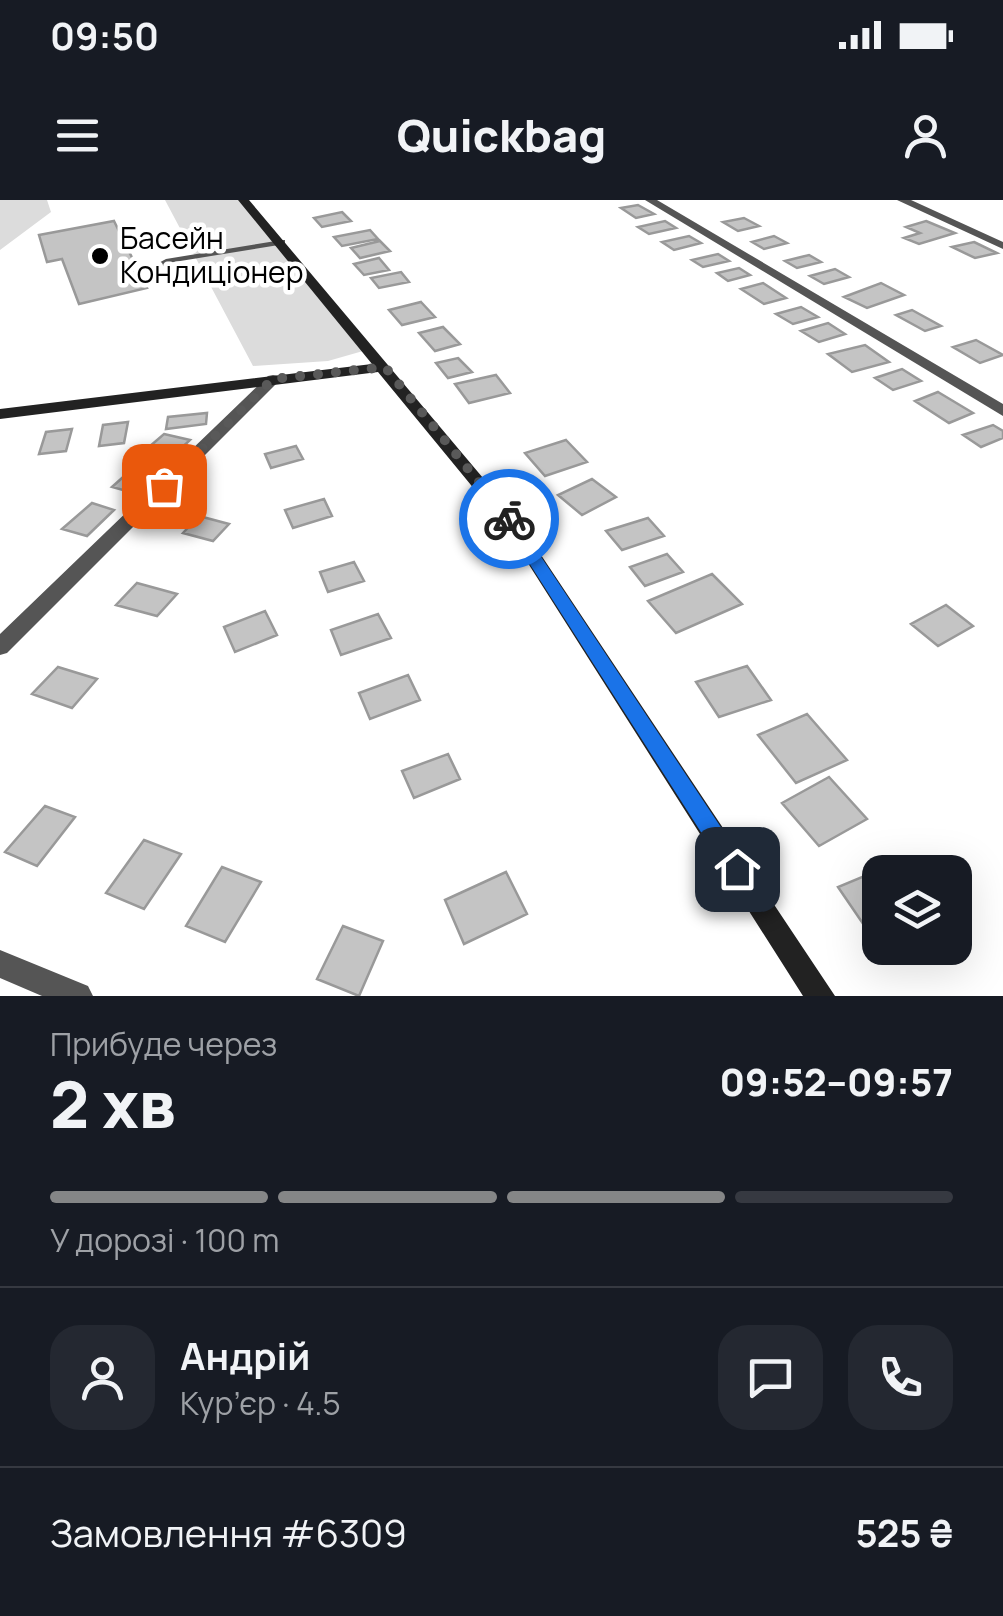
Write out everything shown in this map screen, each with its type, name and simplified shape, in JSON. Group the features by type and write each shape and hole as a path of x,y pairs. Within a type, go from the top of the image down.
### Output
{"street":[{"path":"243,200 282,242 509,520 820,996"},
{"path":"650,200 1003,411"},
{"path":"902,200 1003,246"},
{"path":"0,414 385,367"},
{"path":"0,647 273,379"},
{"path":"0,964 78,996"}],"lane":[{"path":"161,275 157,266 166,262 282,242"}],"shaded area":[{"path":"0,200 47,200 51,212 0,250"},
{"path":"165,200 243,200 370,349 328,361 253,366"}],"building":[{"path":"638,205 654,214 636,218 621,208"},
{"path":"342,212 351,221 322,227 314,218"},
{"path":"744,218 759,226 738,231 723,222"},
{"path":"114,221 147,288 79,304 62,259 47,262 39,235"},
{"path":"665,221 676,228 649,234 638,227"},
{"path":"926,221 955,233 919,244 904,238 920,233 906,227"},
{"path":"370,230 378,239 342,246 334,237"},
{"path":"689,236 701,243 674,250 662,242"},
{"path":"774,236 787,243 764,249 752,242"},
{"path":"380,241 390,251 360,258 351,248"},
{"path":"974,242 997,253 975,258 952,247"},
{"path":"718,254 729,261 703,267 692,260"},
{"path":"809,255 821,262 797,268 785,261"},
{"path":"379,258 389,270 364,275 354,264"},
{"path":"739,268 750,275 728,281 717,273"},
{"path":"835,269 849,277 824,284 810,276"},
{"path":"401,272 409,282 379,288 371,278"},
{"path":"763,283 786,298 764,304 741,289"},
{"path":"881,283 904,295 867,308 844,297"},
{"path":"421,302 435,317 402,325 389,310"},
{"path":"801,307 818,317 793,324 776,314"},
{"path":"912,310 941,326 925,331 896,315"},
{"path":"828,323 845,334 819,342 801,331"},
{"path":"443,327 460,344 435,351 419,333"},
{"path":"976,340 1003,355 980,363 953,347"},
{"path":"865,345 889,362 852,372 828,354"},
{"path":"458,358 472,372 448,378 436,363"},
{"path":"902,369 921,381 893,390 875,378"},
{"path":"496,375 510,393 469,403 455,384"},
{"path":"938,392 973,413 949,423 915,401"},
{"path":"207,413 206,424 166,429 168,417"},
{"path":"128,422 124,443 99,446 103,425"},
{"path":"993,425 1003,431 1003,438 981,447 963,435"},
{"path":"72,429 66,451 39,454 46,432"},
{"path":"164,434 190,440 175,454 149,447"},
{"path":"566,440 587,462 545,476 525,453"},
{"path":"296,446 303,459 271,468 265,454"},
{"path":"140,462 160,468 134,493 112,487"},
{"path":"592,479 616,497 582,515 558,495"},
{"path":"324,499 332,516 293,528 285,510"},
{"path":"92,503 114,510 87,536 62,529"},
{"path":"199,516 229,524 213,541 183,533"},
{"path":"648,518 664,536 622,550 606,531"},
{"path":"667,554 683,572 645,586 630,567"},
{"path":"354,562 364,581 328,592 320,572"},
{"path":"712,574 742,604 676,633 648,601"},
{"path":"137,583 177,594 157,616 116,605"},
{"path":"946,605 973,626 938,646 911,624"},
{"path":"265,611 277,635 235,652 224,627"},
{"path":"378,614 391,638 341,655 331,630"},
{"path":"747,666 771,700 719,717 696,682"},
{"path":"58,667 97,679 72,708 32,694"},
{"path":"408,675 420,700 370,719 359,693"},
{"path":"807,714 847,760 796,783 758,735"},
{"path":"448,754 460,779 414,798 402,771"},
{"path":"829,777 867,819 819,846 782,803"},
{"path":"45,806 75,817 37,866 5,852"},
{"path":"144,840 181,854 144,909 106,893"},
{"path":"222,867 261,882 225,942 186,926"},
{"path":"506,872 527,914 464,944 445,900"},
{"path":"862,877 862,922 838,887"},
{"path":"343,926 383,941 359,996 317,979"}],"way so far":[{"path":"164,486 273,379 385,367 509,519"}],"place":[{"name":"Басейн Кондиціонер","path":"100,256"}],"route":[{"path":"509,519 737,869"}]}
